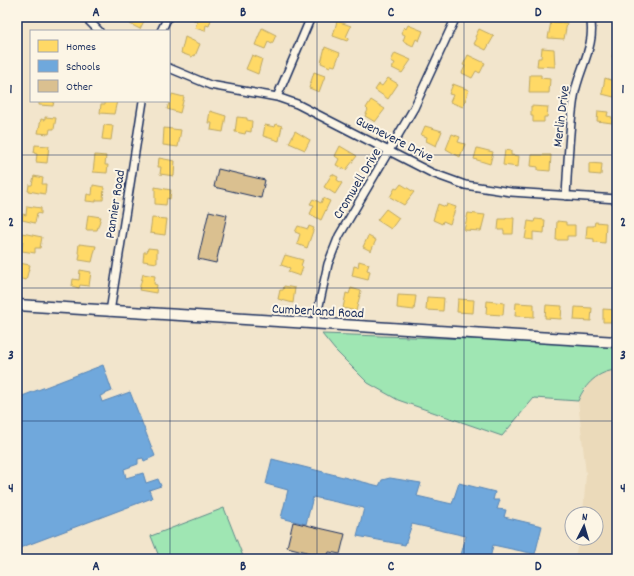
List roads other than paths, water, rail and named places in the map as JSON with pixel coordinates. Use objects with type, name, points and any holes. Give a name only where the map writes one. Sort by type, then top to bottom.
[{"type":"main road","name":"Cumberland Road","points":[[17,305],[110,312],[617,342]]},
{"type":"street","points":[[85,17],[98,30]]},
{"type":"street","points":[[162,30],[168,17]]},
{"type":"street","points":[[277,97],[311,17]]},
{"type":"street","name":"Cromwell Drive","points":[[315,324],[333,249],[423,90],[456,17]]},
{"type":"street","name":"Merlin Drive","points":[[566,196],[570,130],[574,97],[591,42],[592,31],[590,17]]},
{"type":"street","name":"Guenevere Drive","points":[[170,68],[210,85],[277,97],[315,112],[432,172],[465,185],[511,192],[617,199]]},
{"type":"street","name":"Pannier Road","points":[[110,312],[143,102]]}]
